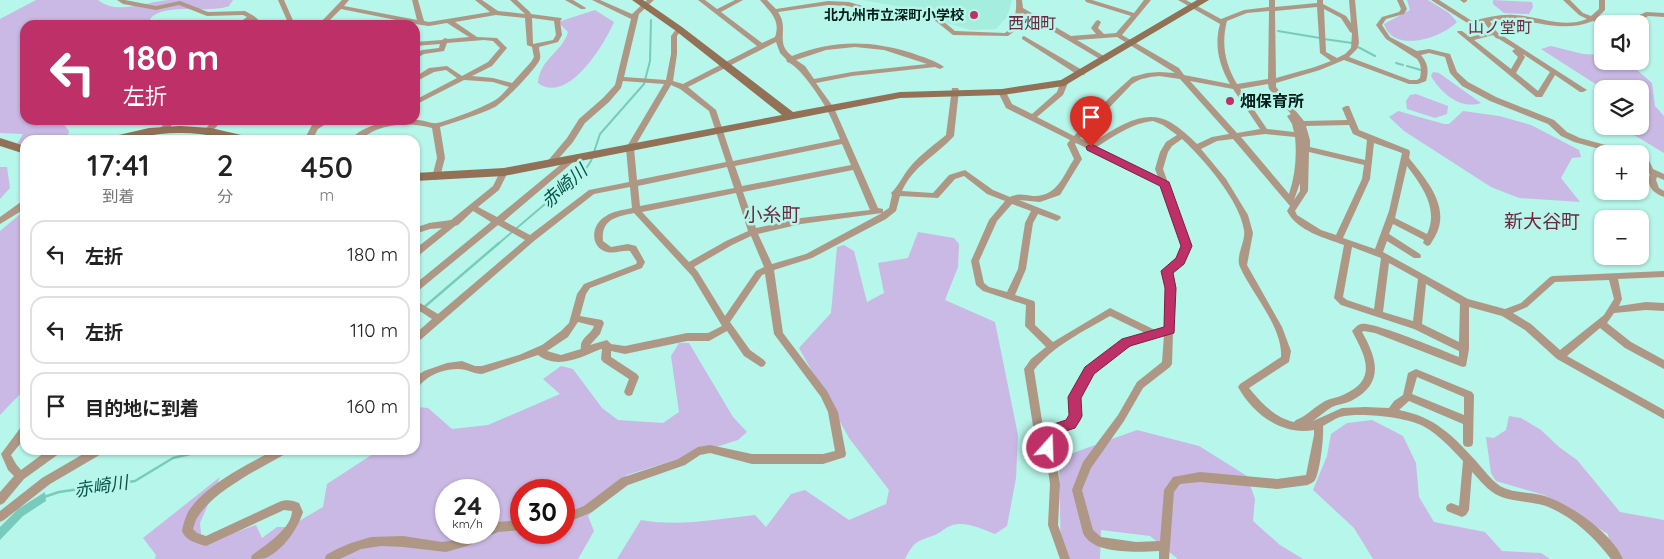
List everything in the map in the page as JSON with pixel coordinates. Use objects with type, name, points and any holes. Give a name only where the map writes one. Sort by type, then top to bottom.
[{"type":"street","points":[[120,0],[161,8],[180,3],[200,13],[244,13],[255,20]]},
{"type":"street","points":[[135,4],[143,0]]},
{"type":"street","points":[[280,0],[290,20]]},
{"type":"street","points":[[327,20],[346,0]]},
{"type":"street","points":[[415,0],[415,20]]},
{"type":"street","points":[[478,0],[496,13]]},
{"type":"street","points":[[513,0],[530,15]]},
{"type":"street","points":[[568,0],[583,8]]},
{"type":"street","points":[[595,0],[635,18]]},
{"type":"street","points":[[701,0],[760,46]]},
{"type":"street","points":[[716,12],[740,0]]},
{"type":"street","points":[[683,87],[778,38],[782,30],[781,21],[763,0]]},
{"type":"street","points":[[774,11],[828,3],[849,4],[882,14],[935,17],[953,34],[1006,35],[1014,30],[1020,9],[1020,0]]},
{"type":"street","points":[[1118,35],[1148,0]]},
{"type":"street","points":[[1181,0],[1223,23]]},
{"type":"street","points":[[420,177],[504,172],[900,94],[955,91],[1002,92],[1064,83],[1204,0]]},
{"type":"street","points":[[1267,0],[1269,9],[1268,89],[1295,120],[1298,135],[1298,176],[1291,211],[1294,217],[1318,232],[1339,238],[1381,255],[1465,302],[1505,313],[1528,327],[1560,356],[1664,415]]},
{"type":"street","points":[[1269,9],[1272,0]]},
{"type":"street","points":[[1053,347],[1030,326],[1031,303],[986,289],[980,285],[975,261],[993,220],[1010,200],[1016,197],[1040,199],[1057,194],[1078,159],[1071,144],[1133,80],[1159,73],[1233,87],[1269,82],[1344,58],[1354,48],[1356,34],[1352,0]]},
{"type":"street","points":[[1344,58],[1397,79],[1418,82],[1423,79],[1425,65],[1418,53],[1390,39],[1379,25],[1384,18],[1402,13],[1404,9],[1400,0]]},
{"type":"street","points":[[1434,0],[1471,23],[1502,16],[1531,18],[1574,26],[1586,24],[1602,10],[1602,0]]},
{"type":"street","points":[[1566,0],[1594,20]]},
{"type":"street","points":[[550,163],[589,113],[613,93],[621,79],[636,13],[644,2],[789,115]]},
{"type":"street","points":[[1088,2],[1134,15]]},
{"type":"street","points":[[1320,2],[1323,53],[1336,61]]},
{"type":"street","points":[[1266,131],[1233,87],[1218,37],[1223,23],[1232,16],[1246,11],[1320,2],[1344,17],[1356,34]]},
{"type":"street","points":[[340,7],[397,20]]},
{"type":"street","points":[[1020,9],[1106,59]]},
{"type":"street","points":[[420,24],[496,13],[530,15],[558,20],[560,35],[556,41],[535,46],[530,45],[528,27],[530,15]]},
{"type":"street","points":[[1642,15],[1647,13],[1664,15]]},
{"type":"street","points":[[247,20],[252,17]]},
{"type":"street","points":[[1486,20],[1499,40],[1522,57],[1512,73]]},
{"type":"street","points":[[449,21],[475,38]]},
{"type":"street","points":[[1098,22],[1094,28],[1102,36]]},
{"type":"street","points":[[679,29],[674,36],[674,54],[669,82],[630,148],[636,210],[688,266],[726,325],[747,353],[760,363]]},
{"type":"street","points":[[1460,32],[1539,95],[1554,72]]},
{"type":"street","points":[[1468,39],[1495,33],[1582,90]]},
{"type":"street","points":[[1071,38],[1118,35],[1176,70],[1179,76],[1236,136],[1292,203]]},
{"type":"street","points":[[420,43],[475,38],[495,39],[504,48],[490,64],[420,100]]},
{"type":"street","points":[[778,38],[783,53],[789,60],[802,68],[830,108],[876,212]]},
{"type":"street","points":[[1024,38],[1081,73]]},
{"type":"street","points":[[420,53],[442,50],[445,40]]},
{"type":"street","points":[[420,122],[436,126],[493,105],[514,86],[534,63],[537,57],[535,46]]},
{"type":"street","points":[[789,60],[841,46],[898,50],[937,66],[852,74],[812,82]]},
{"type":"street","points":[[1418,53],[1429,51],[1448,56],[1454,73],[1466,84],[1510,108],[1551,122],[1571,138],[1596,145]]},
{"type":"street","points":[[420,77],[432,70],[447,68],[461,78],[493,80],[514,86]]},
{"type":"street","points":[[575,514],[588,509],[625,481],[681,462],[704,450],[715,450],[752,459],[823,459],[841,454],[833,412],[824,394],[779,334],[769,268],[753,232],[712,110],[683,87],[669,82],[621,79]]},
{"type":"street","points":[[1269,82],[1303,124],[1306,149],[1304,191],[1292,203]]},
{"type":"street","points":[[1033,117],[1060,93],[1064,83]]},
{"type":"street","points":[[538,350],[546,356],[561,359],[577,355],[593,346],[607,344],[625,350],[687,337],[709,337],[726,325],[759,273],[769,268],[809,256],[883,217],[893,209],[895,193],[902,179],[950,136],[955,91]]},
{"type":"street","points":[[1002,92],[1009,106],[1165,184]]},
{"type":"street","points":[[1346,108],[1356,132],[1406,152],[1390,219],[1384,235],[1378,312]]},
{"type":"street","points":[[1091,147],[1127,127],[1148,119],[1159,120],[1182,135],[1196,148],[1223,180],[1240,207],[1247,226],[1249,238],[1243,265],[1283,334],[1288,353],[1286,360],[1243,387],[1263,413],[1294,427],[1302,428],[1318,424],[1334,415],[1346,412],[1391,414],[1412,418],[1438,430],[1494,488],[1504,495],[1549,503],[1581,521],[1606,543],[1618,559]]},
{"type":"street","points":[[1303,124],[1352,122]]},
{"type":"street","points":[[163,128],[167,125]]},
{"type":"street","points":[[208,130],[214,125]]},
{"type":"street","points":[[311,135],[315,127],[319,125]]},
{"type":"street","points":[[365,135],[386,125]]},
{"type":"street","points":[[436,126],[441,158],[436,176]]},
{"type":"street","points":[[134,135],[163,128],[208,130],[226,135]]},
{"type":"street","points":[[1196,148],[1215,139],[1266,131],[1298,135]]},
{"type":"street","points":[[1164,546],[1136,547],[1098,542],[1088,533],[1077,490],[1087,465],[1121,418],[1140,385],[1167,364],[1170,330],[1170,288],[1167,271],[1180,261],[1187,246],[1159,168],[1169,144],[1182,135]]},
{"type":"street","points":[[1339,238],[1366,178],[1371,139]]},
{"type":"street","points":[[420,335],[531,239],[592,192],[844,141]]},
{"type":"street","points":[[0,142],[20,148]]},
{"type":"street","points":[[1306,149],[1368,163]]},
{"type":"street","points":[[1390,219],[1428,241],[1436,224],[1436,213],[1427,190],[1404,157]]},
{"type":"street","points":[[420,285],[574,158]]},
{"type":"street","points":[[420,377],[433,370],[459,364],[470,370],[480,371],[538,350],[563,335],[574,318],[582,290],[587,286],[640,266],[641,262],[636,249],[630,246],[614,251],[602,246],[597,236],[598,229],[606,218],[636,210],[855,167]]},
{"type":"street","points":[[1649,167],[1654,173],[1664,177]]},
{"type":"street","points":[[420,250],[474,208],[496,188],[504,172]]},
{"type":"street","points":[[895,193],[935,196],[952,177],[965,173],[990,192],[1057,218]]},
{"type":"street","points":[[1654,173],[1652,180],[1656,190],[1664,194]]},
{"type":"street","points":[[0,221],[20,208]]},
{"type":"street","points":[[474,208],[531,239]]},
{"type":"street","points":[[688,266],[753,232],[834,216],[853,216],[893,209]]},
{"type":"street","points":[[1010,296],[1022,269],[1030,223],[1036,210]]},
{"type":"street","points":[[420,229],[429,226],[455,223]]},
{"type":"street","points":[[1384,235],[1417,256]]},
{"type":"street","points":[[1349,242],[1338,298],[1344,303],[1378,312],[1416,326],[1464,349]]},
{"type":"street","points":[[1505,313],[1524,305],[1553,279],[1664,274]]},
{"type":"street","points":[[1560,356],[1600,324],[1612,310],[1618,300],[1613,276]]},
{"type":"street","points":[[1416,326],[1422,279]]},
{"type":"street","points":[[1294,427],[1310,420],[1328,404],[1348,398],[1362,389],[1372,370],[1373,364],[1357,330],[1363,327],[1376,329],[1456,362],[1463,363],[1465,302]]},
{"type":"street","points":[[420,306],[438,319]]},
{"type":"street","points":[[1612,310],[1646,306],[1664,308]]},
{"type":"street","points":[[1153,333],[1110,312],[1053,347],[1029,369],[1039,432],[1047,432],[1070,424],[1076,416],[1074,397],[1090,370],[1126,343],[1153,333],[1170,330]]},
{"type":"street","points":[[574,318],[599,323],[597,331],[585,344],[586,350]]},
{"type":"street","points":[[1600,324],[1628,345],[1664,365]]},
{"type":"street","points":[[607,344],[606,359],[634,376],[629,392]]},
{"type":"street","points":[[1391,414],[1397,404],[1407,396],[1411,376],[1416,373],[1469,395],[1468,443]]},
{"type":"street","points":[[1407,396],[1468,421]]},
{"type":"street","points":[[1164,559],[1169,490],[1177,480],[1200,478],[1277,484],[1308,480],[1311,477],[1319,434],[1318,424]]},
{"type":"street","points":[[1047,432],[1055,484],[1054,525],[1065,559]]},
{"type":"street","points":[[20,436],[6,454],[12,467],[20,476]]},
{"type":"street","points":[[0,500],[20,476],[49,455]]},
{"type":"street","points":[[71,466],[81,455]]},
{"type":"street","points":[[0,517],[28,494],[90,455]]},
{"type":"street","points":[[256,559],[284,536],[296,520],[298,512],[295,506],[283,505],[206,540],[194,537],[187,531],[192,514],[202,503],[240,476],[275,455]]},
{"type":"street","points":[[1451,508],[1462,512],[1464,510],[1468,461]]},
{"type":"street","points":[[330,559],[347,548],[376,540],[444,547],[458,544]]},
{"type":"shaded area","points":[[36,0],[98,0],[106,5],[124,7],[170,0],[233,0],[229,6],[220,8],[165,11],[157,14],[150,20],[20,20],[20,125],[64,125],[69,131],[68,135],[0,133],[0,19]]},
{"type":"shaded area","name":"北九州市立深町小学校","points":[[862,0],[1012,0],[1007,17],[996,29],[971,30],[947,23],[937,13]]},
{"type":"shaded area","points":[[1407,0],[1428,0],[1449,13],[1457,22],[1450,28],[1430,38],[1407,41],[1397,39],[1389,33],[1384,24],[1410,10]]},
{"type":"shaded area","points":[[1493,0],[1532,2],[1533,7],[1529,14],[1504,13],[1493,4]]},
{"type":"shaded area","points":[[595,10],[614,22],[602,44],[584,69],[573,79],[561,86],[549,88],[538,83],[543,67],[561,45],[568,32],[558,22]]},
{"type":"shaded area","points":[[1551,46],[1583,54],[1594,55],[1594,70],[1637,70],[1649,80],[1594,80],[1594,83],[1541,49]]},
{"type":"shaded area","points":[[1433,72],[1439,73],[1481,103],[1466,104],[1452,98],[1435,82],[1431,76]]},
{"type":"shaded area","points":[[1649,80],[1652,83],[1655,106],[1664,116],[1664,153],[1634,135],[1649,135]]},
{"type":"shaded area","points":[[1416,94],[1448,106],[1447,114],[1435,118],[1407,109],[1406,101],[1410,95]]},
{"type":"shaded area","points":[[1398,111],[1444,124],[1449,124],[1463,111],[1499,116],[1531,125],[1579,150],[1581,157],[1572,158],[1561,178],[1580,202],[1519,198],[1491,187],[1404,131],[1389,117]]},
{"type":"shaded area","points":[[0,167],[7,167],[10,188],[0,199]]},
{"type":"shaded area","points":[[20,214],[20,394],[0,415],[0,231]]},
{"type":"shaded area","points":[[918,232],[954,238],[959,244],[958,267],[945,300],[995,322],[1018,435],[1016,478],[1007,526],[995,534],[967,525],[955,524],[915,544],[905,559],[617,559],[641,520],[683,523],[755,515],[766,527],[791,494],[805,490],[849,520],[886,504],[889,490],[849,438],[799,348],[831,313],[837,247],[844,245],[854,251],[867,302],[884,293],[878,263],[908,258]]},
{"type":"shaded area","points":[[679,343],[689,343],[733,417],[747,432],[738,440],[627,475],[588,516],[594,531],[578,559],[155,559],[156,555],[143,538],[220,477],[200,523],[202,544],[256,525],[262,538],[277,527],[289,527],[323,507],[327,484],[371,455],[420,455],[420,407],[428,408],[452,429],[488,425],[560,394],[543,379],[561,366],[573,369],[602,408],[618,420],[663,423],[679,412],[671,356]]},
{"type":"shaded area","points":[[1509,416],[1521,418],[1541,430],[1559,447],[1577,460],[1620,512],[1664,520],[1664,559],[1612,559],[1608,534],[1544,495],[1496,481],[1491,473],[1486,437],[1494,438],[1506,430]]},
{"type":"shaded area","points":[[1372,420],[1403,436],[1416,463],[1419,497],[1434,522],[1485,532],[1502,551],[1541,553],[1550,559],[1373,559],[1354,528],[1313,490],[1327,456],[1331,434],[1347,423]]},
{"type":"shaded area","points":[[1137,430],[1199,446],[1247,476],[1255,499],[1253,521],[1280,545],[1303,559],[1178,559],[1150,536],[1101,530],[1100,559],[1061,559],[1059,458]]},
{"type":"shaded area","points":[[45,492],[46,501],[23,516],[0,540],[0,527],[18,509]]},
{"type":"waterway","name":"赤崎川","points":[[498,244],[585,170],[591,161],[600,134],[644,84],[650,61],[651,20]]},
{"type":"waterway","points":[[1278,31],[1320,38]]},
{"type":"waterway","points":[[1324,39],[1352,43]]},
{"type":"waterway","points":[[1358,47],[1375,56]]},
{"type":"waterway","points":[[1396,63],[1403,65]]},
{"type":"waterway","points":[[1407,66],[1421,70]]},
{"type":"waterway","name":"赤崎川","points":[[420,311],[499,243]]},
{"type":"waterway","name":"赤崎川","points":[[44,497],[59,492],[135,481],[173,458],[186,455]]},
{"type":"place","name":"北九州市立深町小学校","points":[[974,15]]},
{"type":"place","name":"畑保育所","points":[[1230,101]]},
{"type":"district","name":"西畑町","points":[[1032,23]]},
{"type":"district","name":"山ノ堂町","points":[[1500,27]]},
{"type":"district","name":"小糸町","points":[[772,214]]},
{"type":"district","name":"新大谷町","points":[[1542,221]]},
{"type":"route","points":[[1048,448],[1047,432],[1070,424],[1076,416],[1074,397],[1090,370],[1126,343],[1153,333],[1170,330],[1170,288],[1167,271],[1180,261],[1187,246],[1165,184],[1091,147]]}]
